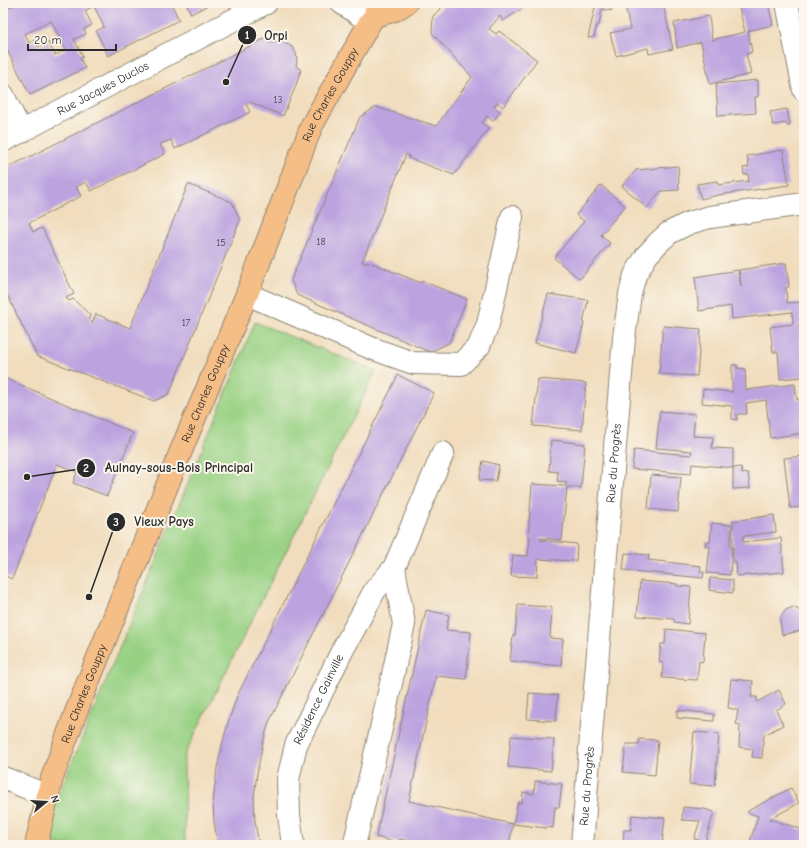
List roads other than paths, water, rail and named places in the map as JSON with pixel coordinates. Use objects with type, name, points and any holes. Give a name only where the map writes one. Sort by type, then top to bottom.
[{"type":"main road","points":[[374,14],[395,10],[406,3]]},
{"type":"main road","name":"Rue Charles Gouppy","points":[[36,845],[50,787],[76,712],[185,441],[247,294],[312,125],[374,14]]},
{"type":"street","name":"Rue Jacques Duclos","points":[[12,136],[266,3]]},
{"type":"street","points":[[342,3],[374,14]]},
{"type":"street","points":[[787,3],[804,90]]},
{"type":"street","points":[[3,94],[12,136]]},
{"type":"street","name":"Rue du Progrès","points":[[582,845],[624,338],[630,294],[635,275],[647,255],[659,242],[669,233],[689,223],[710,217],[804,204]]},
{"type":"street","points":[[247,294],[371,348],[413,363],[461,364],[479,346],[488,324],[512,217]]},
{"type":"street","name":"Résidence Gainville","points":[[293,845],[289,815],[288,779],[296,745],[342,651],[375,590],[394,568],[443,453]]},
{"type":"street","points":[[355,845],[363,805],[382,729],[404,624],[394,568]]},
{"type":"street","points":[[3,778],[50,787]]},
{"type":"place","name":"Orpi","points":[[226,82]]},
{"type":"place","name":"Aulnay-sous-Bois Principal","points":[[27,477]]},
{"type":"place","name":"Vieux Pays","points":[[89,597]]}]
